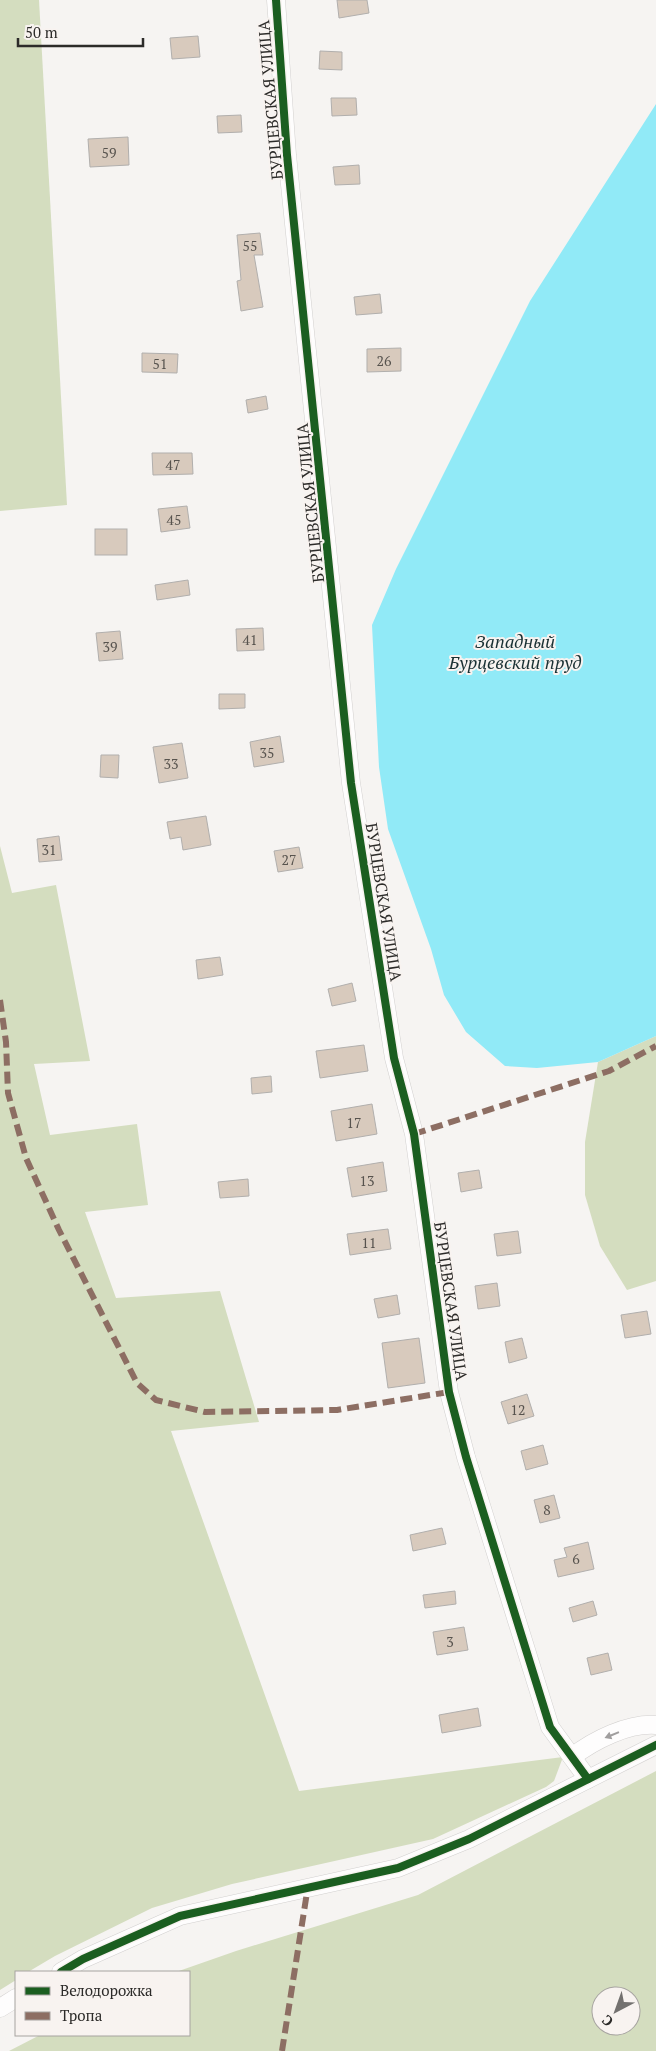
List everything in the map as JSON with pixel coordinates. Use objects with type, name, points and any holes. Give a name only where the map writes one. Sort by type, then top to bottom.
[{"type":"street","name":"БУРЦЕВСКАЯ УЛИЦА","points":[[276,0],[287,155],[351,783],[394,1058],[414,1134],[449,1392],[466,1457],[550,1728],[588,1779]]},
{"type":"street","points":[[572,1757],[589,1744],[620,1732],[645,1724],[656,1725]]},
{"type":"street","points":[[63,1971],[180,1916],[398,1868],[469,1839],[656,1745]]},
{"type":"street","points":[[0,2008],[15,1999]]},
{"type":"green space","points":[[0,0],[39,0],[67,505],[0,511]]},
{"type":"green space","points":[[0,846],[12,893],[56,885],[90,1061],[34,1064],[50,1135],[137,1124],[148,1205],[85,1212],[116,1298],[220,1291],[259,1422],[171,1431],[299,1791],[563,1757],[554,1781],[546,1787],[433,1839],[232,1884],[152,1908],[55,1956],[30,1971],[15,1971],[15,1981],[0,1990]]},
{"type":"green space","points":[[656,1036],[656,1281],[627,1290],[600,1246],[585,1195],[585,1142],[598,1062]]},
{"type":"green space","points":[[656,1771],[656,2051],[9,2051],[38,2036],[190,2036],[190,1971],[179,1971],[236,1951],[418,1895]]},
{"type":"water","name":"Западный Бурцевский пруд","points":[[656,104],[656,1036],[598,1062],[537,1068],[505,1066],[466,1032],[444,995],[431,949],[388,829],[379,767],[372,625],[396,569],[530,301]]},
{"type":"building","points":[[337,0],[367,0],[369,13],[339,18]]},
{"type":"building","points":[[198,36],[200,57],[172,59],[170,38]]},
{"type":"building","points":[[320,51],[342,52],[342,70],[319,69]]},
{"type":"building","points":[[331,98],[356,98],[357,115],[332,116]]},
{"type":"building","points":[[241,115],[242,132],[218,133],[217,116]]},
{"type":"building","points":[[128,137],[129,165],[90,167],[88,139]]},
{"type":"building","points":[[359,165],[360,184],[335,185],[333,167]]},
{"type":"building","points":[[260,233],[263,255],[254,255],[263,307],[241,311],[237,281],[241,280],[237,235]]},
{"type":"building","points":[[380,294],[382,313],[356,315],[354,297]]},
{"type":"building","points":[[401,348],[401,371],[367,372],[367,349]]},
{"type":"building","points":[[142,353],[178,354],[177,373],[142,372]]},
{"type":"building","points":[[266,396],[268,409],[248,413],[246,400]]},
{"type":"building","points":[[152,453],[192,453],[193,474],[153,475]]},
{"type":"building","points":[[187,506],[190,528],[161,532],[158,509]]},
{"type":"building","points":[[95,529],[127,529],[127,555],[95,555]]},
{"type":"building","points":[[188,580],[190,595],[157,600],[155,585]]},
{"type":"building","points":[[263,628],[264,650],[237,651],[236,629]]},
{"type":"building","points":[[120,631],[123,659],[99,661],[96,633]]},
{"type":"building","points":[[219,694],[245,694],[245,708],[219,709]]},
{"type":"building","points":[[280,736],[284,762],[254,767],[250,742]]},
{"type":"building","points":[[182,743],[188,778],[159,783],[153,747]]},
{"type":"building","points":[[101,755],[119,755],[118,778],[100,777]]},
{"type":"building","points":[[206,816],[211,845],[183,850],[181,837],[170,839],[167,822]]},
{"type":"building","points":[[59,836],[62,860],[39,862],[37,839]]},
{"type":"building","points":[[299,847],[303,868],[278,872],[274,851]]},
{"type":"building","points":[[220,957],[223,975],[198,979],[196,960]]},
{"type":"building","points":[[352,983],[356,1001],[332,1006],[328,989]]},
{"type":"building","points":[[364,1045],[368,1071],[320,1078],[316,1051]]},
{"type":"building","points":[[271,1076],[272,1092],[252,1094],[251,1078]]},
{"type":"building","points":[[372,1104],[377,1134],[336,1141],[331,1111]]},
{"type":"building","points":[[383,1162],[387,1191],[352,1197],[347,1168]]},
{"type":"building","points":[[479,1170],[482,1188],[461,1192],[458,1173]]},
{"type":"building","points":[[248,1179],[249,1196],[220,1198],[218,1182]]},
{"type":"building","points":[[388,1229],[391,1249],[350,1255],[347,1234]]},
{"type":"building","points":[[518,1231],[521,1253],[497,1256],[494,1234]]},
{"type":"building","points":[[497,1283],[500,1306],[478,1309],[475,1286]]},
{"type":"building","points":[[397,1295],[400,1314],[378,1318],[374,1299]]},
{"type":"building","points":[[647,1311],[651,1334],[625,1338],[621,1315]]},
{"type":"building","points":[[419,1338],[425,1383],[388,1388],[382,1343]]},
{"type":"building","points":[[522,1338],[527,1358],[509,1363],[505,1342]]},
{"type":"building","points":[[527,1394],[534,1416],[508,1424],[501,1402]]},
{"type":"building","points":[[543,1445],[548,1464],[526,1470],[521,1451]]},
{"type":"building","points":[[554,1495],[560,1518],[540,1523],[534,1500]]},
{"type":"building","points":[[442,1528],[446,1544],[413,1551],[410,1535]]},
{"type":"building","points":[[588,1542],[594,1569],[558,1577],[554,1560],[567,1557],[564,1548]]},
{"type":"building","points":[[455,1591],[456,1604],[425,1608],[423,1595]]},
{"type":"building","points":[[593,1601],[597,1615],[573,1622],[569,1608]]},
{"type":"building","points":[[464,1627],[468,1650],[437,1655],[433,1632]]},
{"type":"building","points":[[608,1653],[612,1670],[591,1675],[587,1658]]},
{"type":"building","points":[[478,1708],[481,1726],[442,1733],[439,1715]]},
{"type":"marked path","points":[[0,1000],[6,1042],[8,1093],[26,1158],[59,1230],[137,1383],[156,1400],[205,1412],[337,1410],[449,1392]]},
{"type":"marked path","points":[[414,1134],[609,1071],[656,1046]]},
{"type":"marked path","points":[[282,2051],[308,1886]]},
{"type":"cycle path","points":[[276,0],[287,155],[351,783],[394,1058],[414,1134],[449,1392],[466,1457],[550,1727],[588,1779]]},
{"type":"cycle path","points":[[63,1971],[83,1959],[180,1916],[398,1868],[469,1839],[656,1745]]}]
